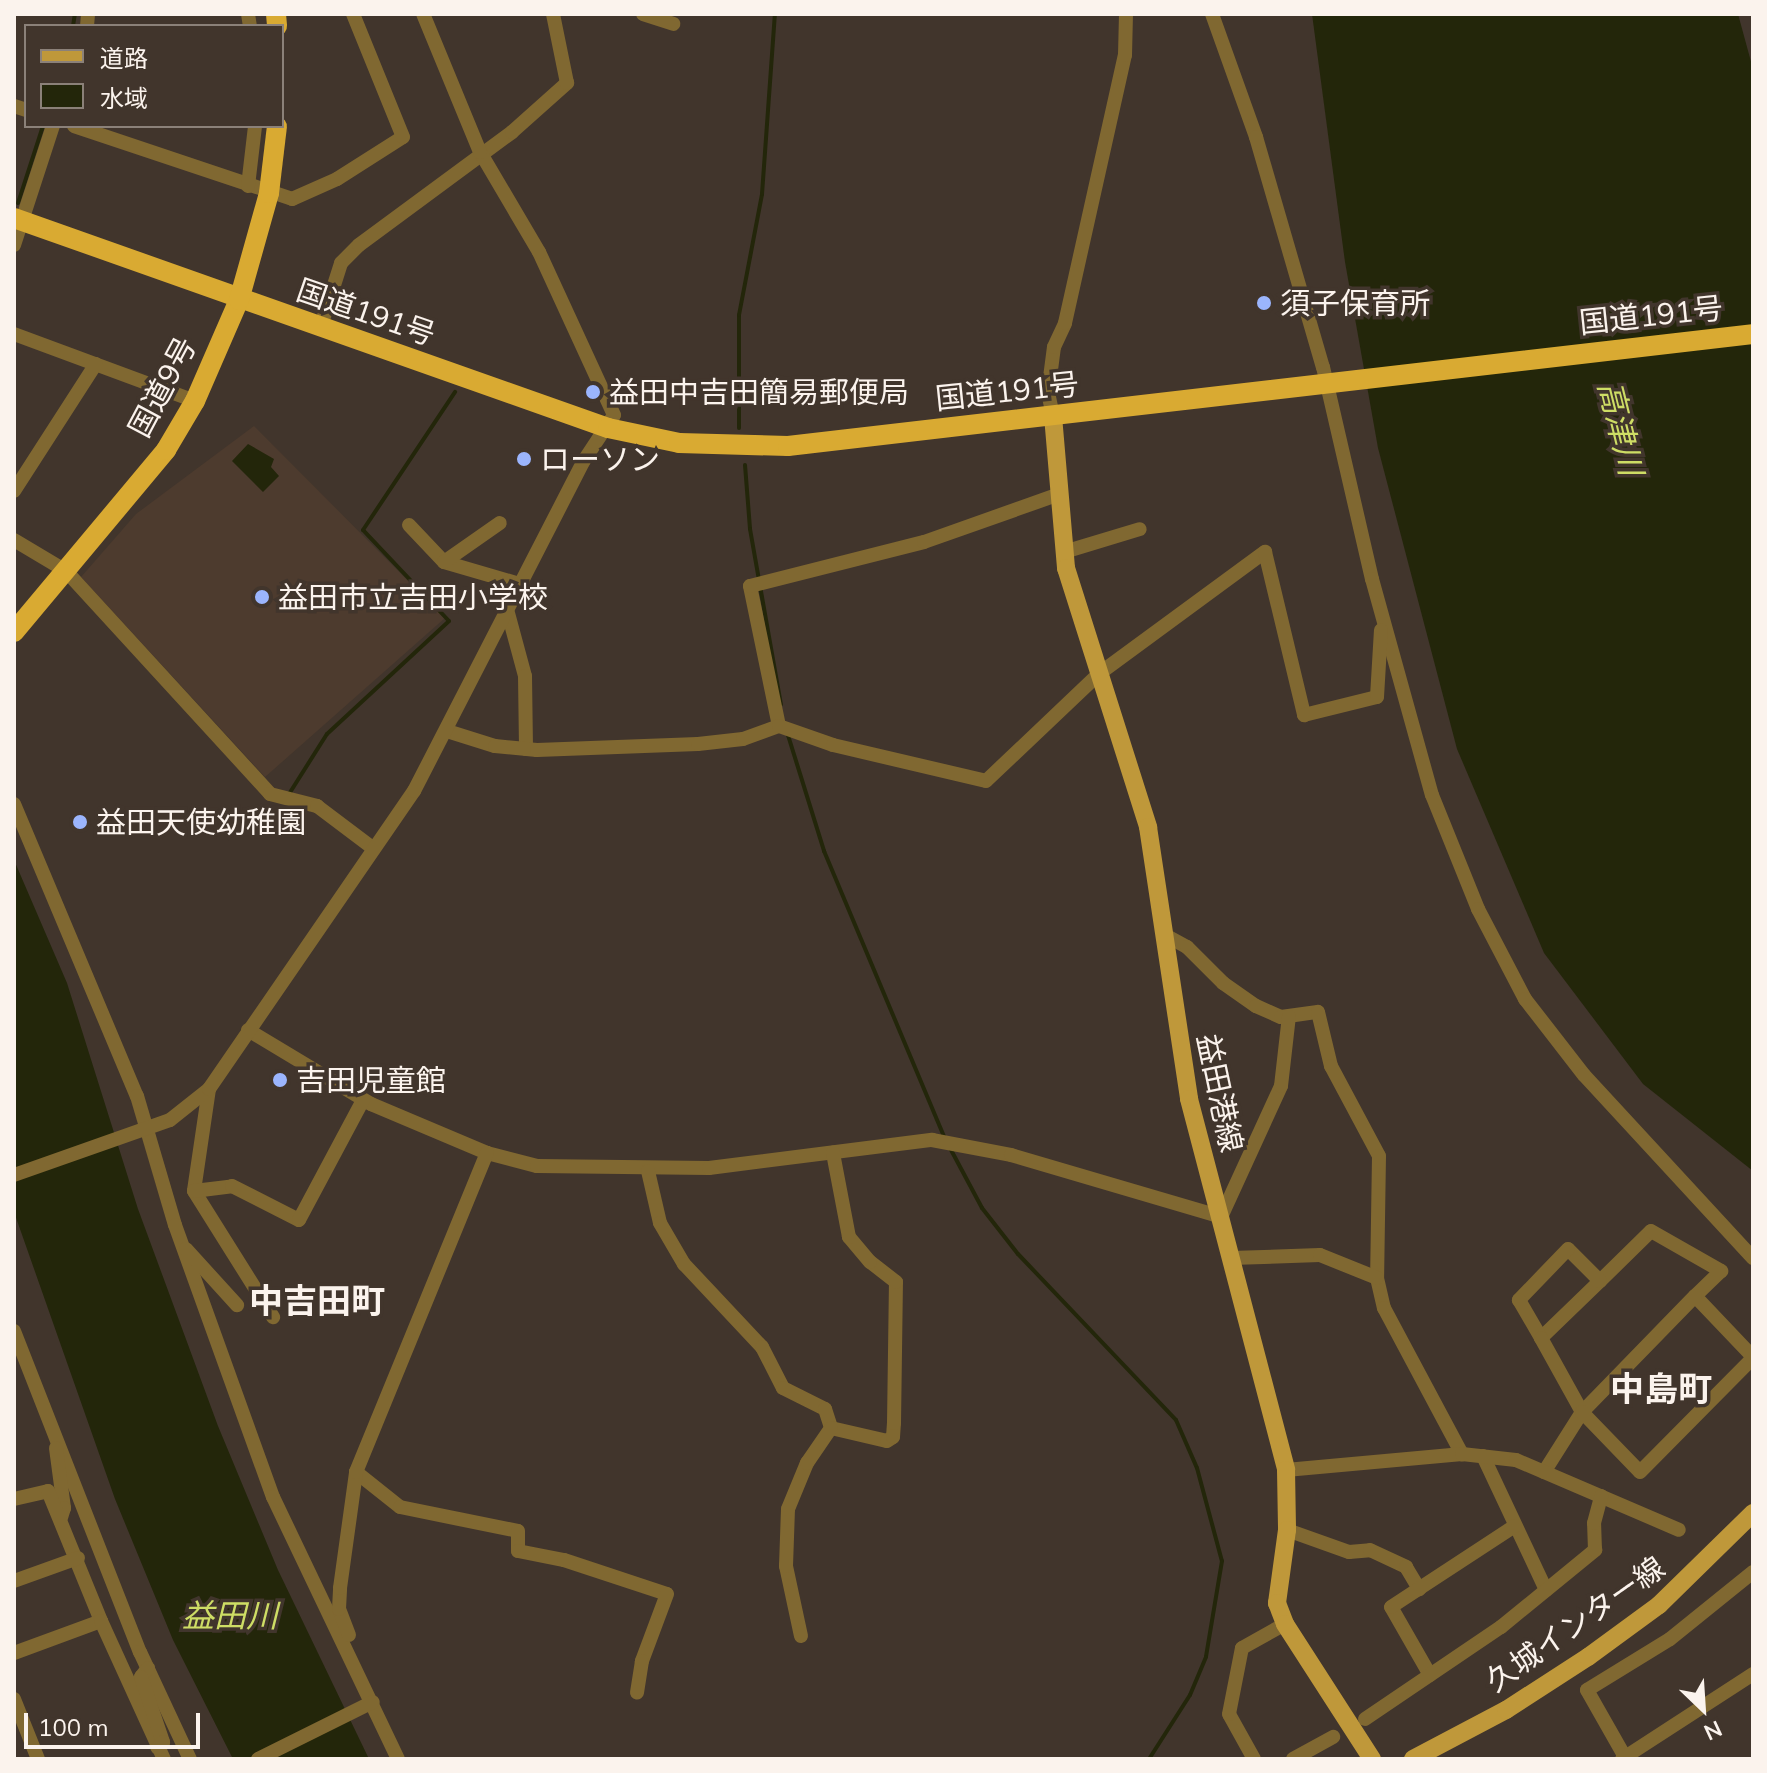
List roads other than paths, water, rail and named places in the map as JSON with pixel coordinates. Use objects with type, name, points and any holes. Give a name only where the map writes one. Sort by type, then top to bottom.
[{"type":"highway","name":"国道9号","points":[[14,632],[166,450],[195,401],[239,300],[269,193],[277,128]]},
{"type":"highway","name":"国道191号","points":[[19,220],[320,329],[608,428],[679,443],[788,446],[1753,334]]},
{"type":"main road","name":"益田港線","points":[[1053,416],[1064,552],[1148,827],[1167,936],[1189,1099],[1286,1470],[1287,1530],[1277,1603],[1285,1624],[1372,1759]]},
{"type":"main road","name":"久城インター線","points":[[1413,1759],[1506,1710],[1588,1657],[1659,1605],[1753,1513]]},
{"type":"street","points":[[80,128],[292,199],[337,179],[403,137],[353,14]]},
{"type":"street","points":[[14,1175],[170,1120],[209,1089],[374,849],[447,731],[583,462],[608,428],[611,404],[539,252],[480,152],[423,14]]},
{"type":"street","points":[[320,329],[341,263],[480,152],[512,132],[567,83],[553,14]]},
{"type":"street","points":[[643,14],[673,24]]},
{"type":"street","points":[[1053,416],[1048,393],[1054,347],[1065,323],[1125,55],[1126,14]]},
{"type":"street","points":[[1212,14],[1256,137],[1329,385],[1382,615],[1432,795],[1478,909],[1525,999],[1637,1138],[1701,1197],[1753,1258]]},
{"type":"street","points":[[14,245],[19,220],[52,128]]},
{"type":"street","points":[[248,186],[255,128]]},
{"type":"street","points":[[14,334],[195,401]]},
{"type":"street","points":[[14,491],[96,364]]},
{"type":"street","points":[[779,726],[750,586],[924,542],[1057,495]]},
{"type":"street","points":[[444,562],[500,523]]},
{"type":"street","points":[[409,525],[444,562],[523,585]]},
{"type":"street","points":[[1064,552],[1140,529]]},
{"type":"street","points":[[14,540],[66,571],[270,794],[317,806],[374,849]]},
{"type":"street","points":[[447,731],[526,749],[698,744],[743,739],[779,726],[847,748],[986,781],[1100,673],[1265,552],[1304,715],[1377,697],[1382,615]]},
{"type":"street","points":[[508,613],[525,676],[526,749]]},
{"type":"street","points":[[14,804],[137,1096],[141,1132],[273,1497],[359,1674]]},
{"type":"street","points":[[1167,936],[1187,947],[1223,983],[1256,1006],[1289,1016],[1318,1012],[1331,1066],[1379,1156],[1377,1278],[1384,1308],[1462,1454]]},
{"type":"street","points":[[248,1030],[363,1100],[487,1153],[537,1166],[648,1171],[932,1140],[1011,1155],[1221,1217],[1281,1086],[1289,1016]]},
{"type":"street","points":[[209,1089],[194,1191],[273,1317]]},
{"type":"street","points":[[194,1191],[232,1186],[299,1220],[363,1100]]},
{"type":"street","points":[[398,1759],[369,1704],[339,1609],[356,1472],[487,1153]]},
{"type":"street","points":[[831,1428],[887,1441],[893,1437],[896,1282],[870,1262],[849,1237],[833,1153]]},
{"type":"street","points":[[648,1171],[660,1223],[684,1264],[762,1347],[783,1388],[825,1409],[831,1428]]},
{"type":"street","points":[[1541,1338],[1651,1231],[1721,1271],[1582,1412],[1544,1472]]},
{"type":"street","points":[[181,1244],[237,1305]]},
{"type":"street","points":[[1600,1281],[1568,1249],[1519,1300],[1582,1412],[1640,1472],[1753,1358],[1695,1296]]},
{"type":"street","points":[[1231,1258],[1320,1255],[1377,1278]]},
{"type":"street","points":[[14,1331],[148,1668],[190,1759]]},
{"type":"street","points":[[801,1636],[786,1566],[788,1509],[807,1463],[831,1428]]},
{"type":"street","points":[[58,1440],[61,1518]]},
{"type":"street","points":[[1286,1470],[1462,1454],[1516,1460],[1679,1530]]},
{"type":"street","points":[[1483,1456],[1546,1590]]},
{"type":"street","points":[[356,1472],[400,1507],[518,1531],[518,1551],[564,1560],[667,1594],[642,1661],[637,1693]]},
{"type":"street","points":[[14,1499],[48,1491],[160,1753]]},
{"type":"street","points":[[1365,1719],[1546,1590],[1595,1550],[1594,1523],[1601,1496]]},
{"type":"street","points":[[1430,1675],[1391,1607],[1515,1526]]},
{"type":"street","points":[[1287,1530],[1349,1552],[1370,1550],[1406,1567],[1419,1589]]},
{"type":"street","points":[[14,1581],[78,1558]]},
{"type":"street","points":[[1753,1572],[1670,1639],[1587,1690],[1624,1758],[1753,1674]]},
{"type":"street","points":[[14,1653],[101,1621]]},
{"type":"street","points":[[1254,1759],[1229,1714],[1242,1648],[1285,1624]]},
{"type":"street","points":[[148,1668],[141,1677],[163,1742],[160,1753]]},
{"type":"street","points":[[14,1699],[38,1759]]},
{"type":"street","points":[[258,1759],[369,1704]]},
{"type":"street","points":[[1293,1759],[1333,1737]]},
{"type":"water","name":"高津川","points":[[1312,14],[1738,14],[1753,69],[1753,1171],[1643,1084],[1544,953],[1457,749],[1378,448],[1345,262]]},
{"type":"water","points":[[248,444],[274,459],[271,467],[279,476],[263,492],[232,461]]},
{"type":"water","name":"益田川","points":[[14,860],[67,983],[138,1209],[218,1426],[278,1570],[369,1759],[233,1759],[173,1640],[115,1499],[14,1212]]},
{"type":"waterway","points":[[73,24],[75,14]]},
{"type":"waterway","points":[[739,428],[739,315],[762,194],[775,14]]},
{"type":"waterway","points":[[18,203],[42,128]]},
{"type":"waterway","points":[[289,794],[327,734],[449,621],[363,530],[455,392]]},
{"type":"waterway","points":[[745,465],[750,529],[781,704]]},
{"type":"waterway","points":[[787,732],[824,851],[944,1137]]},
{"type":"waterway","points":[[950,1148],[982,1208],[1018,1254],[1176,1420],[1197,1468],[1222,1561],[1206,1657],[1190,1695],[1149,1759]]},
{"type":"place","name":"須子保育所","points":[[1264,303]]},
{"type":"place","name":"益田中吉田簡易郵便局","points":[[593,392]]},
{"type":"place","name":"ローソン","points":[[524,459]]},
{"type":"place","name":"益田市立吉田小学校","points":[[262,597]]},
{"type":"place","name":"益田天使幼稚園","points":[[80,822]]},
{"type":"place","name":"吉田児童館","points":[[280,1080]]},
{"type":"district","name":"中吉田町","points":[[317,1301]]},
{"type":"district","name":"中島町","points":[[1661,1389]]}]
